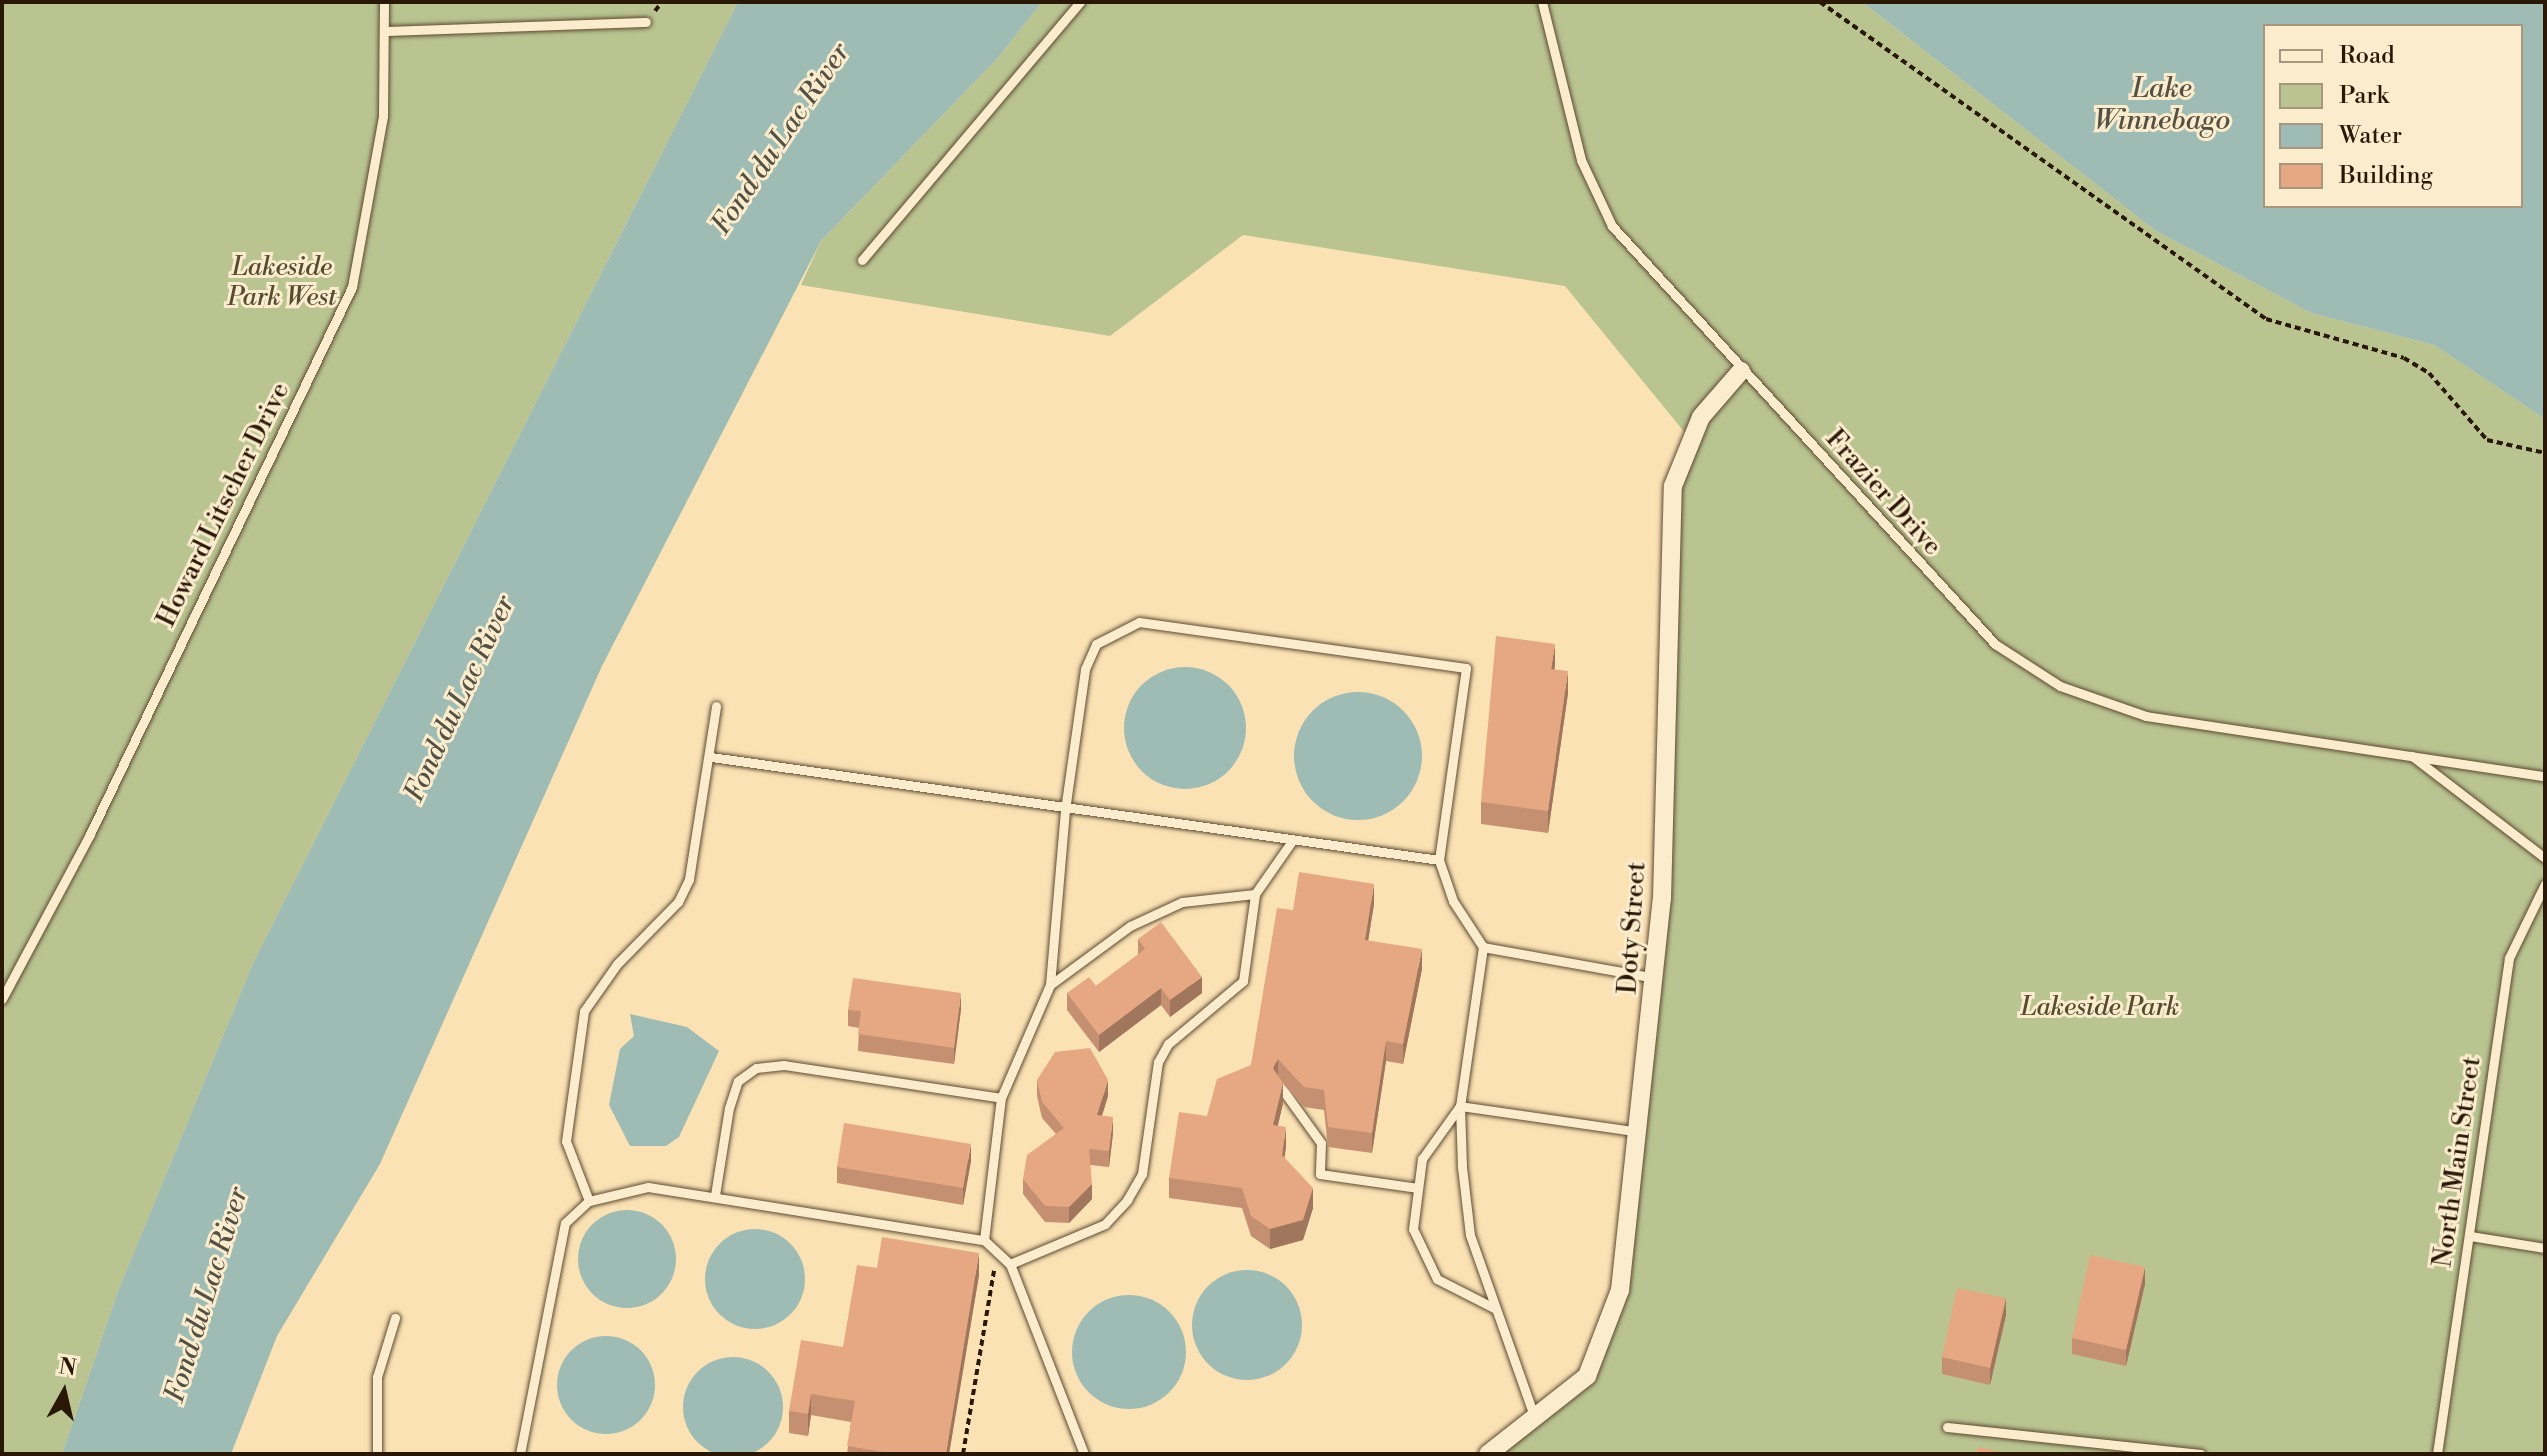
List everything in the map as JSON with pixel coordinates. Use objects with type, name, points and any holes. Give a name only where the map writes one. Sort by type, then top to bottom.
[{"type":"street","name":"Doty Street","points":[[1488,1454],[1587,1376],[1611,1323],[1640,1132],[1655,978],[1673,486],[1701,417],[1741,371]]},
{"type":"lane","name":"Howard Litscher Drive","points":[[2,999],[90,834],[352,287],[383,116],[384,2]]},
{"type":"lane","points":[[862,260],[1080,2]]},
{"type":"lane","name":"Frazier Drive","points":[[1542,2],[1581,160],[1599,205],[1741,371],[1973,625],[2043,677],[2146,716],[2403,751],[2545,776]]},
{"type":"lane","points":[[384,31],[646,22]]},
{"type":"lane","points":[[984,1240],[1001,1098],[1050,985],[1065,810],[1085,669],[1096,644],[1139,622],[1466,668],[1439,860],[1453,901],[1483,947],[1460,1106],[1470,1235],[1534,1416]]},
{"type":"lane","points":[[589,1201],[566,1141],[584,1011],[617,964],[678,902],[711,757],[716,706]]},
{"type":"lane","name":"Frazier Drive","points":[[2403,751],[2545,858]]},
{"type":"lane","points":[[711,757],[1065,810],[1439,860]]},
{"type":"lane","points":[[1010,1264],[1105,1224],[1127,1200],[1142,1174],[1158,1062],[1168,1044],[1243,981],[1255,894],[1292,841]]},
{"type":"lane","name":"North Main Street","points":[[2437,1454],[2509,958],[2545,884]]},
{"type":"lane","points":[[1050,985],[1130,926],[1182,902],[1255,894]]},
{"type":"lane","points":[[1483,947],[1655,978]]},
{"type":"lane","points":[[715,1195],[729,1108],[738,1081],[756,1068],[784,1065],[1001,1098]]},
{"type":"lane","points":[[1280,1086],[1321,1143],[1320,1174],[1418,1188]]},
{"type":"lane","points":[[1460,1106],[1640,1132]]},
{"type":"lane","points":[[1460,1106],[1422,1159],[1413,1229],[1420,1256],[1437,1279],[1494,1308]]},
{"type":"lane","points":[[520,1454],[555,1250],[565,1223],[589,1201],[648,1187],[715,1195],[984,1240],[1010,1264],[1084,1454]]},
{"type":"lane","points":[[2470,1236],[2545,1248]]},
{"type":"lane","points":[[377,1454],[377,1377],[395,1318]]},
{"type":"lane","points":[[1947,1427],[2201,1454]]},
{"type":"path","points":[[1820,2],[2266,319],[2404,358],[2429,373],[2487,440],[2545,453]]},
{"type":"path","points":[[963,1454],[997,1251]]},
{"type":"green space","name":"Lakeside Park West","points":[[2,2],[738,2],[253,963],[118,1291],[62,1454],[2,1454]]},
{"type":"green space","name":"Lakeside Park","points":[[1042,2],[1862,2],[2156,231],[2311,313],[2434,345],[2545,419],[2545,1454],[1488,1454],[1572,1389],[1611,1323],[1647,1080],[1672,519],[1690,439],[1565,286],[1243,235],[1110,336],[801,285],[821,241],[997,59]]},
{"type":"water","name":"Fond du Lac River","points":[[738,2],[1042,2],[997,59],[821,241],[602,666],[380,1164],[277,1336],[231,1454],[62,1454],[118,1291],[253,963]]},
{"type":"water","name":"Lake Winnebago","points":[[1862,2],[2545,2],[2545,419],[2434,345],[2311,313],[2156,231]]},
{"type":"water","points":[[1185,667],[1208,672],[1228,685],[1241,705],[1246,728],[1241,751],[1228,771],[1208,784],[1185,789],[1162,784],[1142,771],[1129,751],[1124,728],[1129,705],[1142,685],[1162,672]]},
{"type":"water","points":[[1358,692],[1382,697],[1403,711],[1417,732],[1422,756],[1417,780],[1403,801],[1382,815],[1358,820],[1334,815],[1313,801],[1299,780],[1294,756],[1299,732],[1313,711],[1334,697]]},
{"type":"water","points":[[630,1014],[687,1027],[719,1051],[679,1137],[666,1146],[630,1146],[609,1105],[620,1049],[634,1036]]},
{"type":"water","points":[[627,1210],[646,1214],[662,1224],[672,1240],[676,1259],[672,1278],[662,1294],[646,1304],[627,1308],[608,1304],[592,1294],[582,1278],[578,1259],[582,1240],[592,1224],[608,1214]]},
{"type":"water","points":[[755,1229],[783,1237],[797,1251],[805,1279],[797,1307],[783,1321],[755,1329],[727,1321],[713,1307],[705,1279],[713,1251],[727,1237]]},
{"type":"water","points":[[1247,1270],[1268,1274],[1286,1286],[1298,1304],[1302,1325],[1298,1346],[1286,1364],[1268,1376],[1247,1380],[1226,1376],[1208,1364],[1196,1346],[1192,1325],[1196,1304],[1208,1286],[1226,1274]]},
{"type":"water","points":[[1129,1295],[1151,1300],[1169,1312],[1181,1330],[1186,1352],[1181,1374],[1169,1392],[1151,1404],[1129,1409],[1107,1404],[1089,1392],[1077,1374],[1072,1352],[1077,1330],[1089,1312],[1107,1300]]},
{"type":"water","points":[[606,1336],[625,1339],[641,1350],[652,1366],[655,1385],[652,1404],[641,1420],[625,1431],[606,1434],[587,1431],[571,1420],[560,1404],[557,1385],[560,1366],[571,1350],[587,1339]]},
{"type":"water","points":[[733,1357],[752,1361],[768,1372],[779,1388],[783,1407],[779,1426],[768,1442],[752,1453],[733,1457],[714,1453],[698,1442],[687,1426],[683,1407],[687,1388],[698,1372],[714,1361]]},
{"type":"building","points":[[1496,636],[1555,644],[1551,669],[1568,671],[1548,811],[1481,802]]},
{"type":"building","points":[[1299,872],[1374,884],[1365,940],[1422,949],[1403,1044],[1386,1041],[1372,1133],[1328,1127],[1324,1090],[1304,1087],[1278,1059],[1273,1068],[1283,1083],[1273,1125],[1286,1127],[1282,1155],[1313,1188],[1303,1220],[1270,1229],[1251,1216],[1242,1188],[1169,1178],[1179,1112],[1207,1116],[1217,1079],[1251,1065],[1277,908],[1293,910]]},
{"type":"building","points":[[1161,922],[1202,977],[1170,1000],[1161,988],[1099,1035],[1067,993],[1089,977],[1096,986],[1145,949],[1138,939]]},
{"type":"building","points":[[853,978],[961,993],[954,1048],[858,1034],[861,1011],[848,1010]]},
{"type":"building","points":[[1090,1048],[1108,1080],[1097,1115],[1113,1117],[1109,1151],[1089,1149],[1092,1184],[1069,1207],[1045,1206],[1023,1179],[1027,1155],[1064,1128],[1042,1102],[1037,1080],[1055,1052]]},
{"type":"building","points":[[844,1123],[971,1144],[963,1188],[837,1167]]},
{"type":"building","points":[[882,1237],[979,1253],[946,1454],[895,1454],[847,1446],[855,1401],[811,1394],[808,1414],[789,1411],[801,1340],[843,1347],[857,1265],[877,1268]]},
{"type":"building","points":[[2090,1255],[2145,1267],[2126,1350],[2072,1338]]},
{"type":"building","points":[[1957,1288],[2006,1298],[1990,1368],[1942,1357]]},
{"type":"building","points":[[1978,1447],[2009,1454],[1976,1454]]}]
